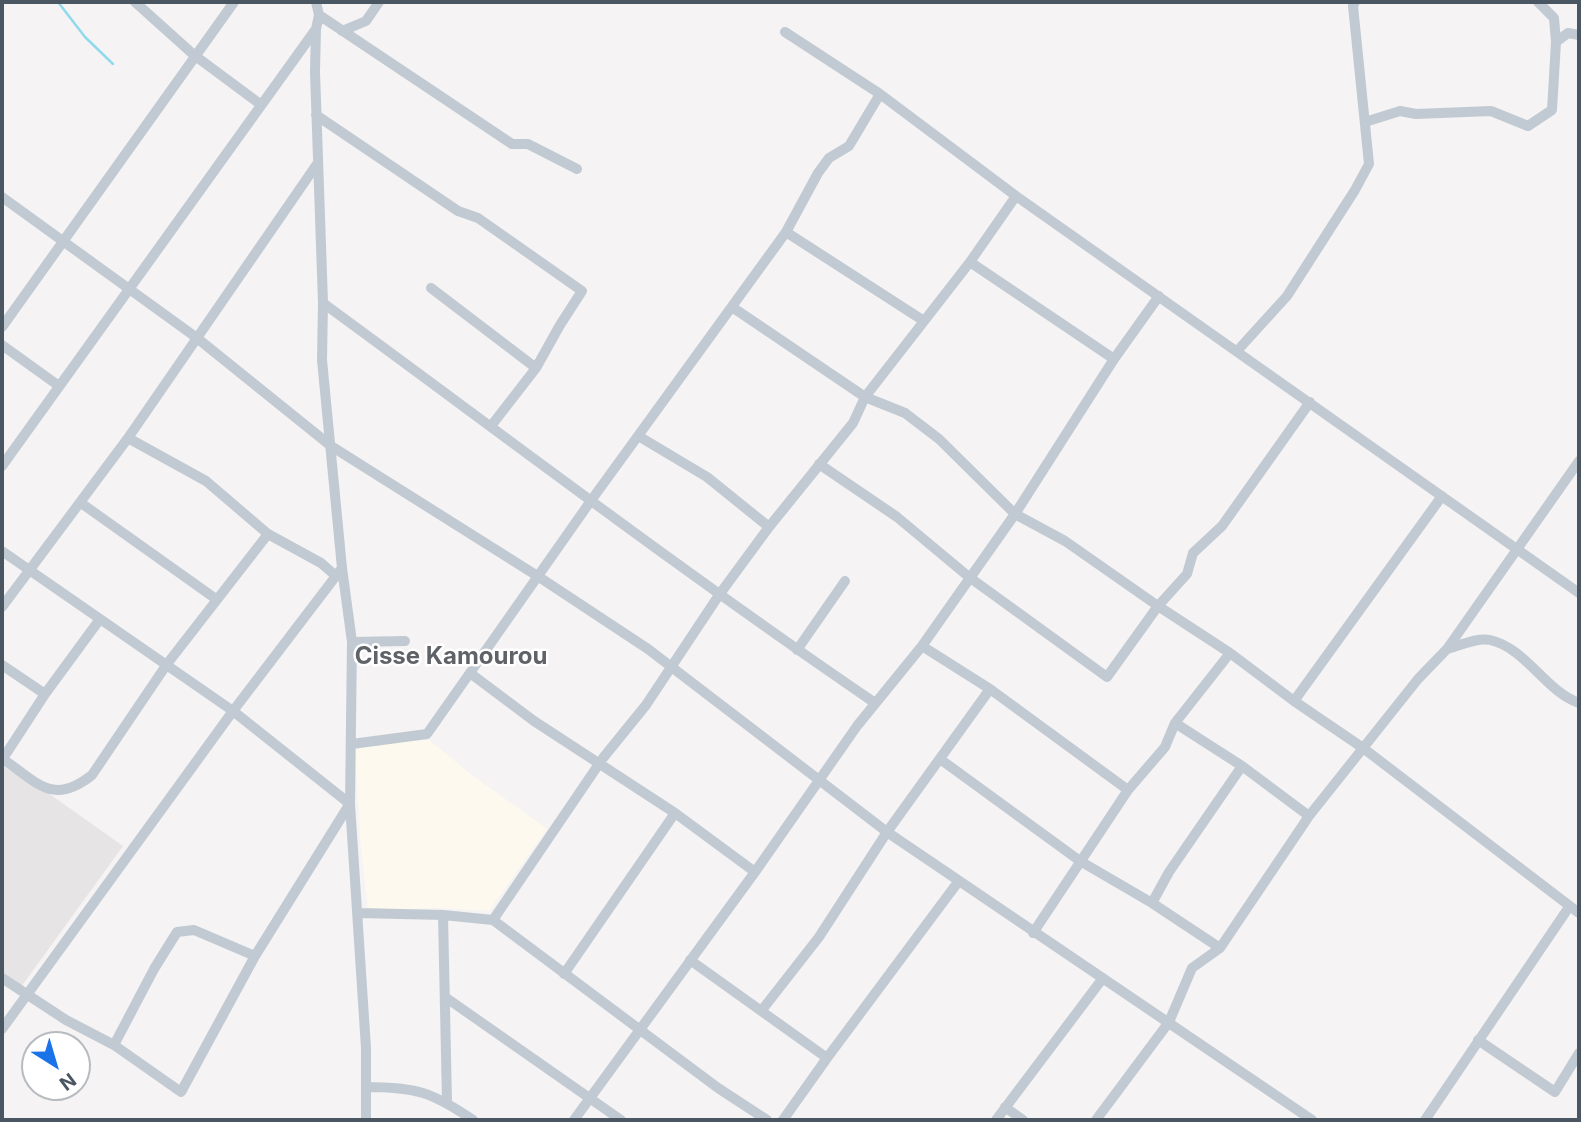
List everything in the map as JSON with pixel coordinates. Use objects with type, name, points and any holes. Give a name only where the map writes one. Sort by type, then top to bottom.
[{"type":"street","points":[[135,2],[194,55],[260,104]]},
{"type":"street","points":[[2,327],[234,2]]},
{"type":"street","points":[[316,2],[319,15],[316,29],[316,115],[323,303],[322,360],[339,572],[352,642],[349,804],[359,913],[366,1120]]},
{"type":"street","points":[[342,31],[366,21],[379,2]]},
{"type":"street","points":[[1237,351],[1287,296],[1369,164],[1353,6],[1355,2]]},
{"type":"street","points":[[1365,122],[1400,111],[1416,114],[1490,111],[1528,125],[1552,110],[1556,42],[1554,19],[1538,2]]},
{"type":"street","points":[[319,15],[512,144],[528,144],[577,169]]},
{"type":"street","points":[[2,466],[316,29]]},
{"type":"street","points":[[786,32],[880,94],[1016,196],[1579,593]]},
{"type":"street","points":[[1556,42],[1568,33],[1579,35]]},
{"type":"street","points":[[352,744],[427,734],[590,502],[640,437],[786,232],[818,173],[829,158],[849,146],[880,94]]},
{"type":"street","points":[[316,115],[458,212],[478,218],[582,291],[536,368],[491,426]]},
{"type":"street","points":[[2,607],[128,438],[317,164]]},
{"type":"street","points":[[493,920],[599,764],[646,705],[719,595],[769,527],[853,423],[865,397],[970,262],[1016,196]]},
{"type":"street","points":[[2,197],[197,338],[331,446],[539,577],[671,667],[887,832],[1312,1120]]},
{"type":"street","points":[[786,232],[924,321]]},
{"type":"street","points":[[970,262],[1114,359]]},
{"type":"street","points":[[431,288],[536,368]]},
{"type":"street","points":[[574,1120],[755,872],[857,726],[922,646],[1015,514],[1114,359],[1159,296]]},
{"type":"street","points":[[323,303],[590,502],[875,703]]},
{"type":"street","points":[[732,307],[865,397],[905,412],[939,439],[1015,514],[1065,541],[1230,653],[1363,748],[1576,909],[1479,1040],[1425,1120]]},
{"type":"street","points":[[2,345],[59,386]]},
{"type":"street","points":[[820,464],[897,517],[969,577],[1107,677],[1158,606],[1186,574],[1193,553],[1222,526],[1310,402]]},
{"type":"street","points":[[640,437],[707,477],[769,527]]},
{"type":"street","points":[[128,438],[206,481],[268,534],[339,572]]},
{"type":"street","points":[[1096,1120],[1169,1022],[1192,968],[1220,948],[1309,816],[1418,678],[1447,649],[1579,461]]},
{"type":"street","points":[[1294,701],[1442,496]]},
{"type":"street","points":[[81,503],[216,599]]},
{"type":"street","points":[[100,619],[45,694],[2,760],[42,786],[58,791],[76,788],[92,775],[167,664],[268,534]]},
{"type":"street","points":[[2,551],[233,711],[349,804]]},
{"type":"street","points":[[2,1029],[233,711],[339,572]]},
{"type":"street","points":[[797,650],[845,581]]},
{"type":"street","points":[[1447,649],[1490,640],[1518,655],[1565,696],[1579,703]]},
{"type":"street","points":[[352,642],[405,641]]},
{"type":"street","points":[[922,646],[990,689],[1128,790]]},
{"type":"street","points":[[1033,933],[1128,790],[1165,747],[1175,723],[1230,653]]},
{"type":"street","points":[[2,665],[45,694]]},
{"type":"street","points":[[470,673],[534,721],[675,813],[755,872]]},
{"type":"street","points":[[762,1010],[819,937],[887,832],[990,689]]},
{"type":"street","points":[[1175,723],[1242,766],[1309,816]]},
{"type":"street","points":[[940,759],[1080,861],[1152,903],[1220,948]]},
{"type":"street","points":[[1152,903],[1169,872],[1242,766]]},
{"type":"street","points":[[2,978],[66,1020],[114,1045],[181,1092],[255,956],[349,804]]},
{"type":"street","points":[[564,974],[675,813]]},
{"type":"street","points":[[783,1120],[958,882]]},
{"type":"street","points":[[359,913],[443,915],[493,920],[718,1088],[767,1120]]},
{"type":"street","points":[[443,915],[447,1102]]},
{"type":"street","points":[[114,1045],[177,932],[194,930],[255,956]]},
{"type":"street","points":[[690,960],[827,1058]]},
{"type":"street","points":[[996,1120],[1103,978]]},
{"type":"street","points":[[445,997],[621,1120]]},
{"type":"street","points":[[1479,1040],[1555,1092],[1579,1053]]},
{"type":"street","points":[[366,1087],[404,1087],[447,1102],[473,1120]]},
{"type":"street","points":[[1005,1107],[1023,1120]]},
{"type":"shaded area","points":[[429,740],[547,829],[489,911],[438,908],[368,910],[361,850],[355,749],[381,742]]},
{"type":"shaded area","points":[[3,761],[123,846],[21,987],[2,973]]},
{"type":"waterway","points":[[58,2],[85,37],[113,64]]},
{"type":"district","name":"Cisse Kamourou","points":[[451,657]]}]
